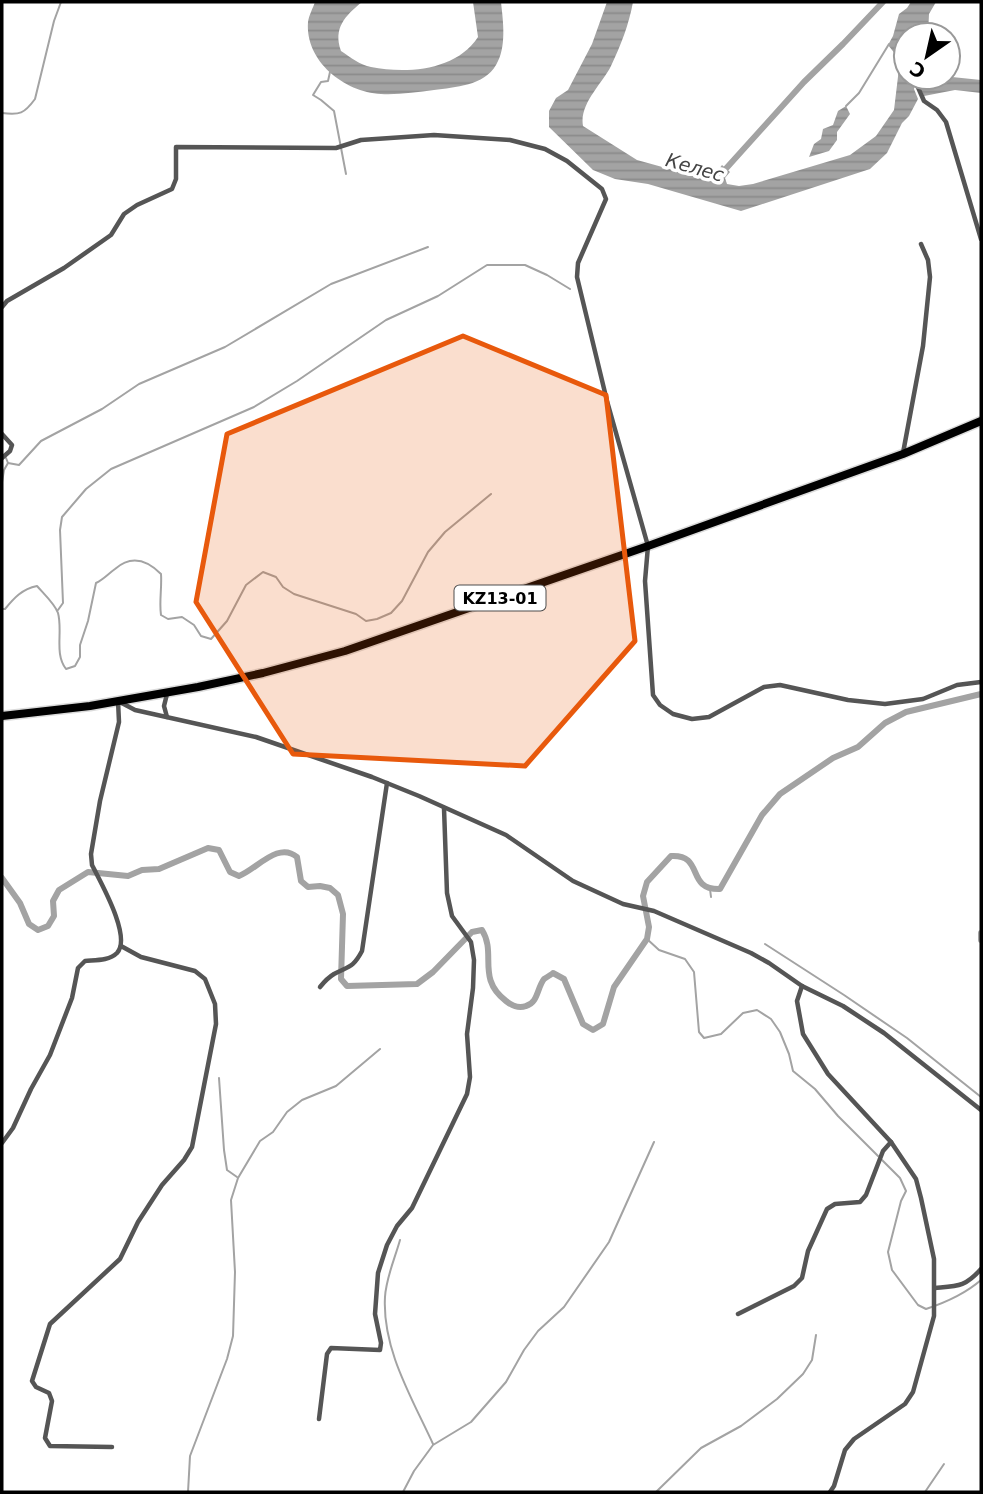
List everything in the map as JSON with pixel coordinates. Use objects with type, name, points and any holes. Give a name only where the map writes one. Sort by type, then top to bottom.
[{"type":"highway","name":"KZ13-01","points":[[2,716],[168,693],[263,673],[345,651],[903,454],[981,421]]},
{"type":"street","points":[[920,91],[924,101],[937,110],[946,122],[981,239]]},
{"type":"street","points":[[2,307],[111,235],[124,214],[136,205],[172,189],[176,179],[176,147],[337,148],[361,140],[434,135],[510,140],[545,149],[567,161],[602,189],[606,199],[578,263],[577,277],[607,401],[648,546],[645,581],[653,695],[660,705],[673,714],[692,719],[709,717],[764,687],[780,685],[848,701],[885,704],[923,699],[957,685],[981,682]]},
{"type":"street","points":[[903,454],[923,346],[930,277],[928,260],[921,244]]},
{"type":"street","points":[[2,434],[12,445],[2,458]]},
{"type":"street","points":[[167,717],[164,706],[168,693]]},
{"type":"street","points":[[118,701],[135,710],[256,737],[387,783],[506,835],[573,880],[623,904],[654,911],[769,963],[802,986],[843,1006],[884,1033],[981,1110]]},
{"type":"street","points":[[2,1143],[13,1128],[50,1055],[72,998],[78,968],[85,961],[107,959],[116,954],[121,946],[120,927],[92,865],[91,854],[100,801],[119,722],[118,701]]},
{"type":"street","points":[[320,987],[331,975],[356,962],[362,951],[387,783]]},
{"type":"street","points":[[319,1419],[327,1354],[331,1348],[380,1350],[375,1314],[378,1273],[397,1226],[412,1208],[467,1094],[470,1077],[467,1034],[474,960],[471,942],[452,916],[447,893],[443,807]]},
{"type":"street","points":[[111,1447],[50,1446],[45,1438],[52,1401],[49,1393],[36,1387],[32,1381],[50,1324],[120,1259],[138,1222],[162,1185],[192,1147],[216,1024],[215,1004],[205,979],[195,971],[141,957],[121,946]]},
{"type":"street","points":[[802,986],[797,1001],[803,1034],[828,1074],[891,1142],[916,1179],[934,1259],[934,1316],[913,1392],[905,1404],[854,1439],[845,1450],[830,1492]]},
{"type":"street","points":[[738,1314],[794,1286],[802,1278],[808,1251],[827,1209],[835,1204],[860,1202],[866,1195],[883,1151],[891,1142]]},
{"type":"street","points":[[935,1288],[962,1285],[981,1269]]},
{"type":"highlighted area","points":[[463,336],[606,395],[635,641],[525,766],[293,754],[196,602],[227,434]]},
{"type":"shaded area","points":[[315,2],[362,2],[342,23],[339,43],[341,51],[367,66],[414,70],[457,57],[478,37],[473,2],[501,2],[502,50],[491,72],[468,84],[401,94],[367,92],[341,81],[320,61],[313,49],[308,22]]},
{"type":"shaded area","name":"Келес","points":[[607,2],[633,2],[615,58],[584,110],[583,126],[637,160],[702,178],[716,173],[722,165],[730,172],[725,178],[727,184],[753,184],[850,155],[876,136],[894,110],[896,91],[915,91],[918,99],[887,153],[870,169],[741,211],[648,184],[615,179],[593,170],[549,127],[549,111],[556,98],[568,90],[592,44]]},
{"type":"shaded area","name":"Келес","points":[[911,2],[936,2],[929,14],[929,21],[897,21],[899,14]]},
{"type":"shaded area","points":[[962,78],[981,80],[981,93],[962,91]]},
{"type":"shaded area","points":[[922,91],[950,91],[924,96]]},
{"type":"shaded area","points":[[846,106],[850,114],[837,132],[837,140],[829,151],[809,157],[814,144],[821,139],[823,129],[833,125],[838,111]]},
{"type":"waterway","points":[[2,113],[21,112],[35,99],[61,2]]},
{"type":"waterway","points":[[722,173],[804,82],[883,2]]},
{"type":"waterway","points":[[846,106],[859,93],[889,44]]},
{"type":"waterway","points":[[330,72],[328,81],[321,82],[313,95],[334,111],[346,174]]},
{"type":"waterway","points":[[8,463],[19,465],[41,441],[102,409],[139,384],[225,347],[331,284],[428,247]]},
{"type":"waterway","points":[[58,610],[63,603],[60,530],[62,517],[86,489],[111,469],[254,407],[386,320],[438,296],[487,265],[525,265],[570,289]]},
{"type":"waterway","points":[[2,482],[8,463],[6,458]]},
{"type":"waterway","points":[[2,609],[23,592],[37,586],[58,613],[60,656],[66,669],[75,666],[80,657],[80,645],[96,583],[121,565],[133,561],[150,565],[161,574],[161,615],[168,619],[182,617],[194,625],[201,636],[211,639],[227,621],[246,585],[263,572],[276,577],[283,587],[294,594],[356,614],[366,621],[377,619],[391,613],[402,601],[428,552],[445,532],[491,494]]},
{"type":"waterway","points":[[2,878],[20,903],[29,924],[38,930],[48,926],[54,916],[53,901],[59,890],[88,872],[128,876],[142,870],[159,869],[208,848],[219,850],[230,872],[239,876],[275,854],[290,853],[297,857],[301,881],[308,887],[330,888],[338,895],[343,914],[341,979],[347,986],[417,984],[433,972],[472,932],[482,930],[488,948],[492,984],[506,1001],[517,1007],[530,1004],[544,979],[553,973],[564,979],[583,1024],[593,1030],[603,1024],[614,987],[647,939],[649,927],[643,896],[647,882],[671,856],[688,860],[702,884],[720,889],[762,815],[780,794],[833,758],[858,747],[885,723],[906,712],[981,694]]},
{"type":"waterway","points":[[710,889],[711,897]]},
{"type":"waterway","points":[[981,933],[981,940]]},
{"type":"waterway","points":[[647,939],[659,950],[685,959],[694,972],[699,1032],[704,1038],[721,1034],[743,1013],[757,1010],[771,1019],[780,1032],[793,1071],[815,1089],[878,1156]]},
{"type":"waterway","points":[[765,944],[907,1038],[981,1097]]},
{"type":"waterway","points":[[188,1492],[190,1456],[227,1359],[233,1336],[235,1272],[231,1200],[238,1178],[260,1141],[273,1132],[287,1112],[302,1100],[336,1086],[380,1049]]},
{"type":"waterway","points":[[219,1078],[227,1170],[237,1177]]},
{"type":"waterway","points":[[403,1492],[433,1445],[471,1422],[506,1382],[538,1331],[564,1307],[609,1242],[654,1142]]},
{"type":"waterway","points":[[882,1160],[900,1178],[906,1191],[888,1252],[892,1270],[918,1305],[926,1309],[962,1293],[981,1280]]},
{"type":"waterway","points":[[400,1240],[385,1297],[388,1335],[400,1373],[433,1444]]},
{"type":"waterway","points":[[656,1492],[701,1448],[741,1426],[777,1399],[803,1374],[812,1360],[816,1335]]},
{"type":"waterway","points":[[925,1492],[944,1464]]}]
